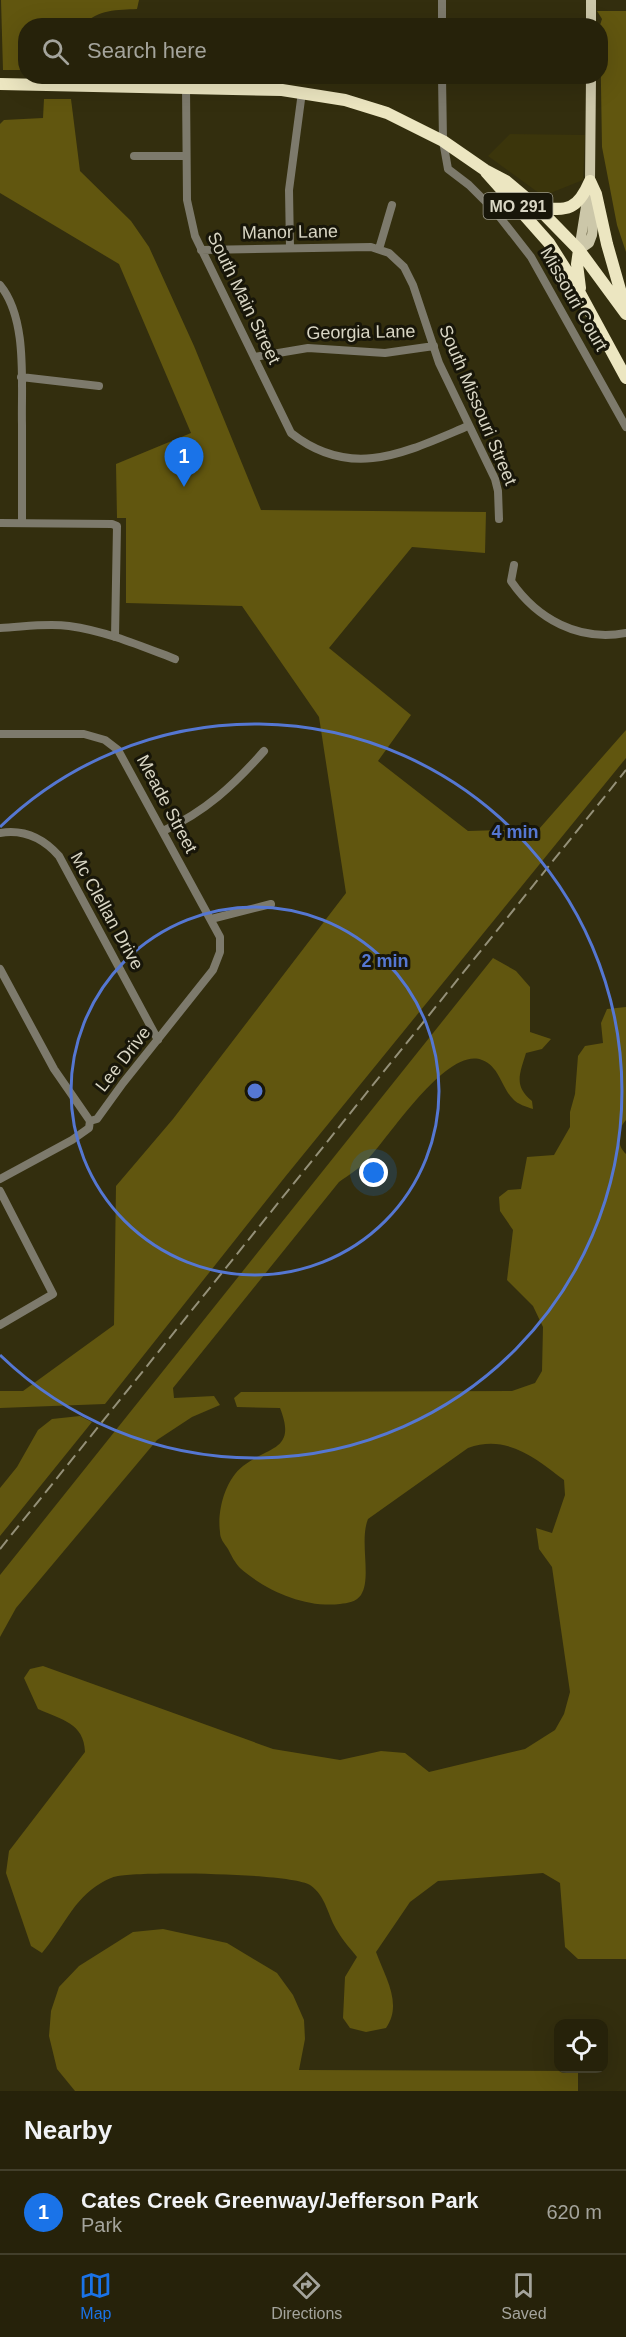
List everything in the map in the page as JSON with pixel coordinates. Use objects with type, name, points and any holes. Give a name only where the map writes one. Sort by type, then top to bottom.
[{"type":"highway","name":"MO 291","points":[[0,84],[256,88],[302,92],[387,113],[443,141],[485,170],[506,181],[537,207],[579,250],[626,314]]},
{"type":"highway","name":"MO 291","points":[[485,170],[494,183],[521,209],[549,243],[584,300],[626,378]]},
{"type":"highway","points":[[537,207],[555,210],[573,206],[583,198],[590,181]]},
{"type":"highway","points":[[590,181],[596,194],[609,253],[626,309]]},
{"type":"highway","points":[[549,243],[562,251],[571,253],[579,250],[578,276],[584,300]]},
{"type":"main road","points":[[591,0],[591,18]]},
{"type":"main road","points":[[579,250],[589,243],[594,216],[590,181],[591,84]]},
{"type":"street","points":[[442,0],[442,18]]},
{"type":"street","points":[[442,84],[443,141]]},
{"type":"street","name":"South Main Street","points":[[186,87],[185,156],[190,218],[201,250],[291,433],[329,454],[344,458],[380,457],[403,453],[468,426]]},
{"type":"street","points":[[290,248],[289,190],[302,92]]},
{"type":"street","name":"Missouri Court","points":[[443,141],[448,169],[489,204],[531,257],[626,427]]},
{"type":"street","points":[[134,156],[185,156]]},
{"type":"street","points":[[379,249],[392,205]]},
{"type":"street","name":"Manor Lane","points":[[201,250],[379,249]]},
{"type":"street","name":"South Missouri Street","points":[[379,249],[397,259],[413,285],[434,346],[468,426],[495,479],[499,519]]},
{"type":"street","points":[[0,285],[9,299],[17,324],[21,377],[22,523]]},
{"type":"street","name":"Georgia Lane","points":[[254,357],[308,348],[385,352],[434,346]]},
{"type":"street","points":[[21,377],[99,386]]},
{"type":"street","points":[[0,522],[112,524],[117,526],[116,637]]},
{"type":"street","points":[[514,564],[511,580],[519,592],[540,613],[553,622],[592,634],[626,633]]},
{"type":"street","points":[[0,628],[51,625],[82,628],[116,637],[175,659]]},
{"type":"street","name":"Meade Street","points":[[0,734],[84,734],[105,740],[122,755],[211,919]]},
{"type":"street","points":[[163,831],[209,806],[237,781],[264,751]]},
{"type":"street","name":"Mc Clellan Drive","points":[[0,833],[19,832],[37,837],[59,856],[158,1040]]},
{"type":"street","points":[[211,919],[271,904]]},
{"type":"street","name":"Lee Drive","points":[[0,1179],[72,1140],[89,1128],[90,1121],[98,1119],[123,1083],[218,962],[220,942],[211,919]]},
{"type":"street","points":[[0,969],[54,1069],[90,1121]]},
{"type":"street","points":[[0,1191],[53,1294],[0,1324]]},
{"type":"shaded area","points":[[1,0],[139,0],[137,9],[115,10],[92,18],[18,18],[18,70],[3,70]]},
{"type":"shaded area","points":[[597,11],[626,11],[626,252],[617,225],[602,147],[601,84],[608,84],[608,18],[601,18]]},
{"type":"shaded area","points":[[44,99],[71,99],[80,171],[131,221],[149,247],[194,346],[261,510],[486,512],[485,553],[412,547],[329,648],[411,715],[378,761],[468,831],[539,829],[626,730],[626,758],[285,1177],[105,1404],[0,1408],[0,1391],[23,1391],[114,1325],[116,1186],[173,1119],[346,893],[319,717],[242,606],[126,603],[126,518],[117,518],[116,464],[191,433],[119,264],[0,193],[0,124],[4,120],[43,118]]},
{"type":"shaded area","points":[[510,134],[585,135],[583,180],[543,196],[488,156]]},
{"type":"shaded area","points":[[493,958],[516,971],[530,987],[530,1032],[551,1039],[542,1049],[526,1053],[522,1067],[520,1084],[522,1090],[532,1101],[533,1109],[515,1101],[493,1067],[482,1060],[468,1059],[453,1066],[436,1079],[368,1159],[339,1182],[173,1388],[174,1398],[214,1396],[220,1405],[192,1417],[157,1440],[16,1608],[0,1637],[0,1575]]},
{"type":"shaded area","points":[[626,1007],[626,1120],[621,1128],[619,1142],[626,1154],[626,1959],[578,1959],[565,1947],[560,1883],[543,1873],[438,1881],[410,1902],[376,1952],[391,1990],[393,2010],[391,2019],[386,2028],[366,2032],[350,2028],[343,2018],[345,1977],[357,1957],[334,1926],[320,1895],[310,1885],[298,1881],[217,1874],[133,1874],[114,1877],[101,1883],[83,1897],[42,1953],[31,1946],[6,1873],[9,1851],[85,1752],[84,1742],[76,1729],[63,1720],[38,1709],[24,1678],[30,1669],[43,1666],[273,1749],[340,1760],[381,1751],[405,1753],[429,1772],[525,1749],[555,1730],[564,1714],[570,1692],[552,1567],[539,1549],[536,1528],[552,1533],[565,1495],[564,1480],[520,1450],[495,1444],[482,1444],[468,1448],[368,1519],[365,1538],[364,1588],[359,1597],[346,1603],[327,1605],[300,1600],[262,1584],[236,1564],[221,1539],[219,1524],[221,1506],[231,1479],[243,1466],[278,1446],[285,1432],[280,1408],[237,1407],[234,1398],[241,1392],[512,1391],[535,1383],[542,1371],[543,1327],[533,1306],[507,1280],[513,1230],[500,1211],[499,1197],[508,1190],[521,1189],[527,1157],[554,1155],[570,1127],[578,1056],[585,1046],[603,1043],[601,1023],[607,1009]]},
{"type":"shaded area","points":[[80,1416],[92,1422],[0,1536],[0,1488],[17,1467],[38,1430],[52,1419]]},
{"type":"shaded area","points":[[163,1929],[227,1943],[277,1973],[293,1995],[304,2020],[305,2039],[299,2070],[554,2071],[554,2073],[578,2073],[578,2091],[75,2091],[57,2069],[49,2036],[51,2011],[59,1987],[79,1966],[133,1932]]},
{"type":"railway","points":[[0,1549],[626,770]]},
{"type":"place","name":"Cates Creek Greenway/Jefferson Park","points":[[184,487]]}]
